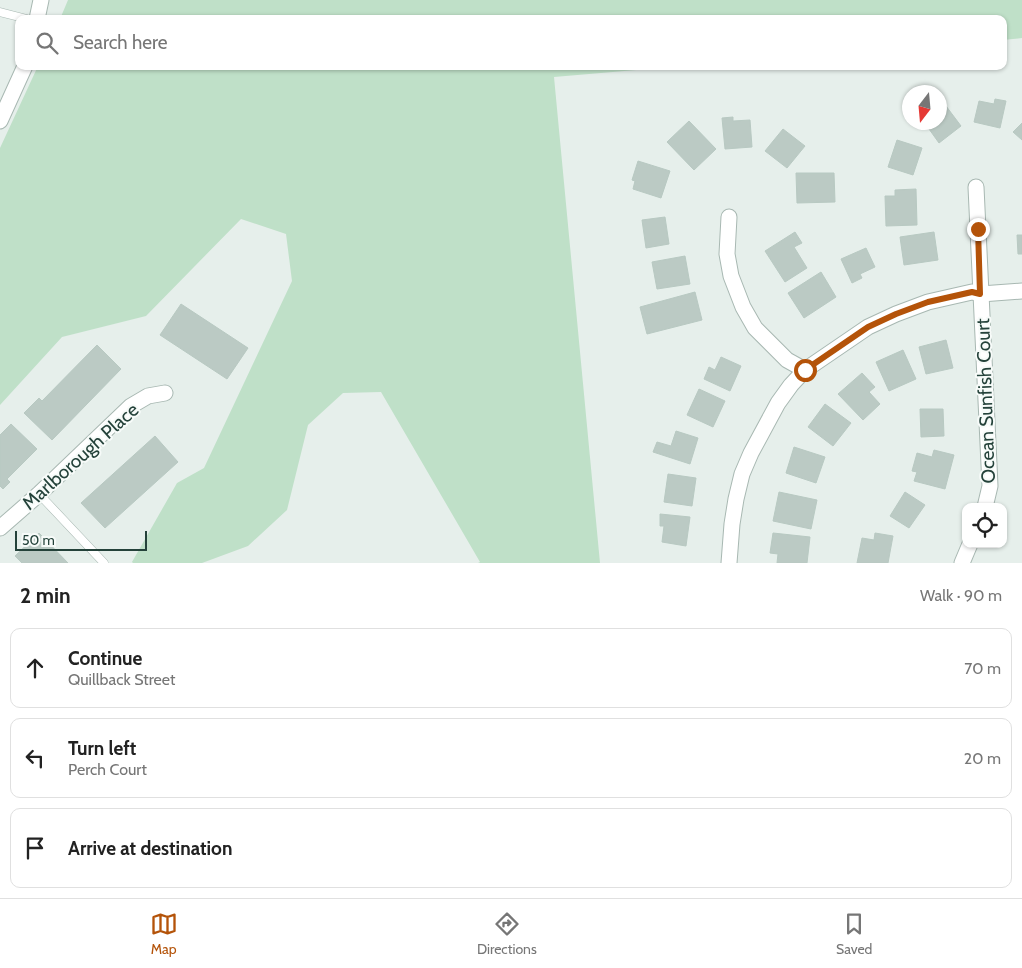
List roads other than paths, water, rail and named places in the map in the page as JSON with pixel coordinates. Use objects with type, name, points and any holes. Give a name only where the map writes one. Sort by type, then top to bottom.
[{"type":"street","points":[[38,15],[42,0]]},
{"type":"street","points":[[0,122],[23,70]]},
{"type":"street","name":"Ocean Sunfish Court","points":[[976,187],[990,486],[986,503]]},
{"type":"street","points":[[730,217],[727,254],[731,276],[742,307],[755,328],[787,360],[805,370]]},
{"type":"street","points":[[729,563],[736,499],[742,474],[750,453],[778,403],[805,370],[868,327],[928,302],[972,292],[980,294],[1022,292]]},
{"type":"street","name":"Marlborough Place","points":[[0,528],[39,494],[131,406],[148,396],[165,393]]},
{"type":"street","points":[[962,563],[968,548]]},
{"type":"lane","points":[[0,12],[15,16]]},
{"type":"lane","points":[[39,494],[104,563]]}]
